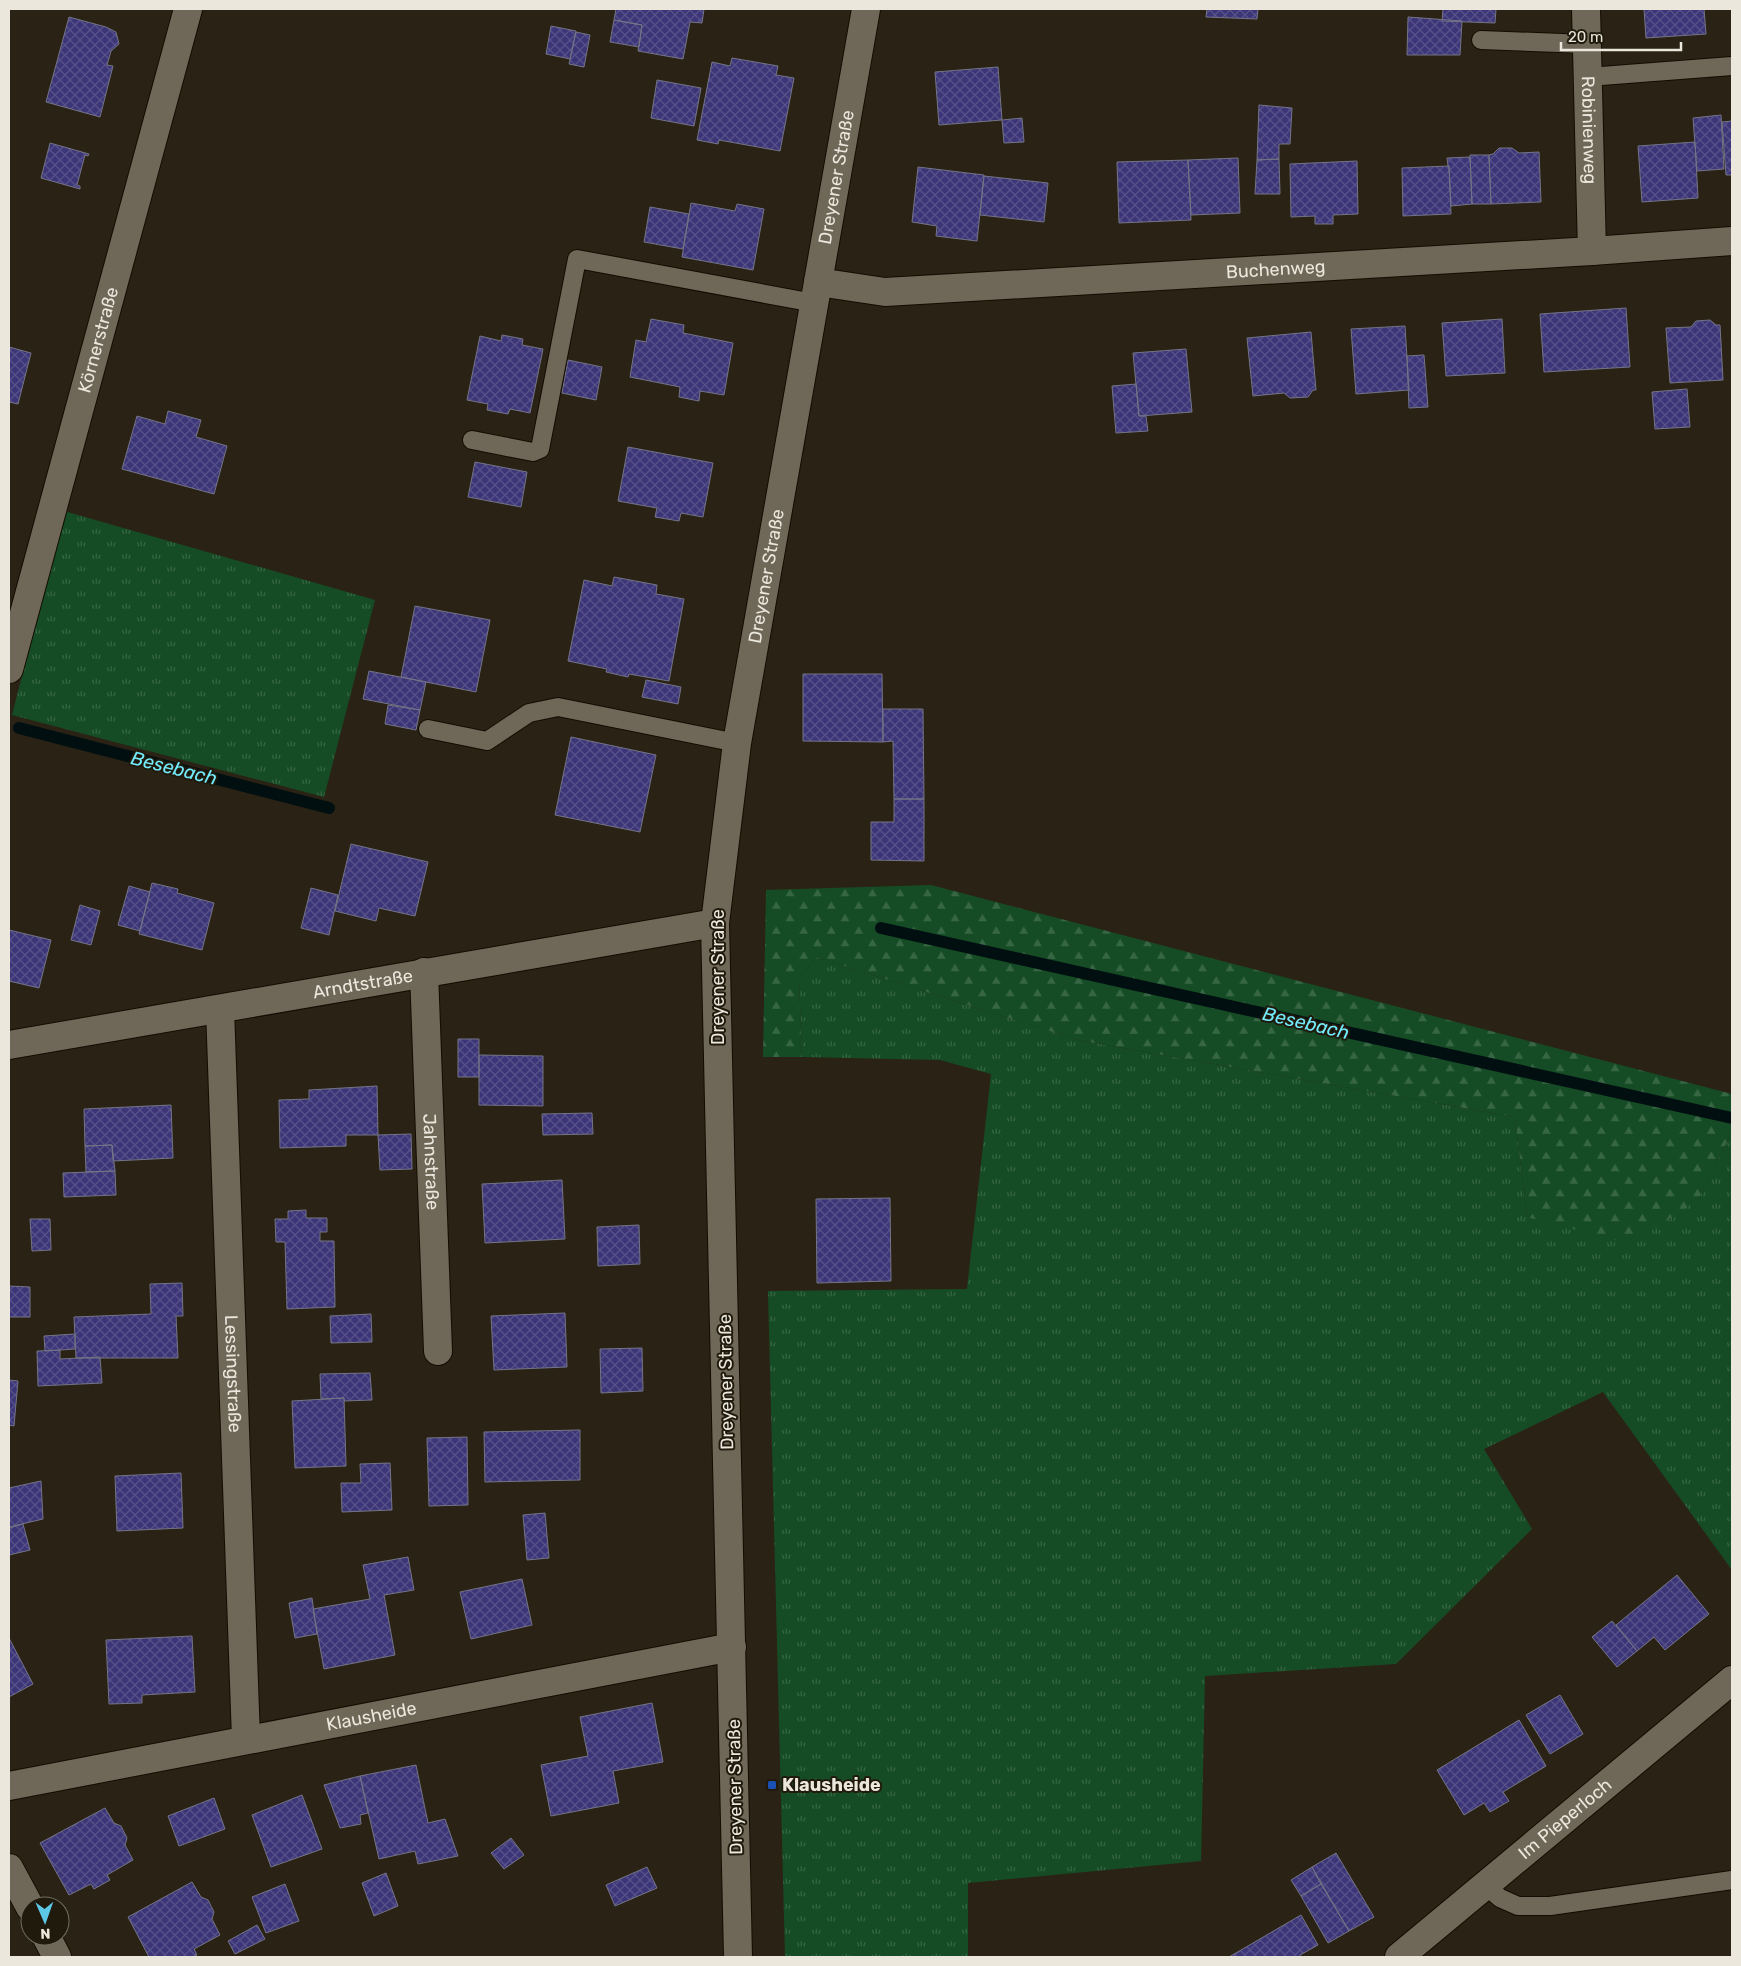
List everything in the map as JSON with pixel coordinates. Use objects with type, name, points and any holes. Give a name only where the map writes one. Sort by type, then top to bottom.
[{"type":"street","name":"Körnerstraße","points":[[9,669],[188,9]]},
{"type":"street","name":"Dreyener Straße","points":[[738,1957],[715,923],[737,743],[866,9]]},
{"type":"street","name":"Robinienweg","points":[[1586,9],[1592,251]]},
{"type":"street","name":"Buchenweg","points":[[816,292],[885,292],[1592,251],[1732,241]]},
{"type":"street","name":"Arndtstraße","points":[[9,1045],[715,923]]},
{"type":"street","name":"Jahnstraße","points":[[424,972],[438,1352]]},
{"type":"street","name":"Lessingstraße","points":[[220,1009],[246,1739]]},
{"type":"street","name":"Klausheide","points":[[9,1786],[732,1647]]},
{"type":"street","name":"Im Pieperloch","points":[[1399,1957],[1732,1680]]},
{"type":"street","points":[[9,1868],[24,1896]]},
{"type":"lane","points":[[1481,40],[1587,44]]},
{"type":"lane","points":[[1588,77],[1732,66]]},
{"type":"lane","points":[[472,440],[533,452],[540,449],[577,259],[816,292]]},
{"type":"lane","points":[[428,729],[487,741],[529,712],[558,708],[737,743]]},
{"type":"lane","points":[[1485,1885],[1500,1898],[1518,1906],[1550,1906],[1732,1880]]},
{"type":"green space","points":[[64,511],[375,600],[324,797],[12,715]]},
{"type":"green space","points":[[931,885],[1732,1094],[1732,1132],[1698,1200],[1630,1244],[1527,1217],[1515,1117],[1078,1040],[816,957],[799,980],[802,1057],[763,1057],[766,890]]},
{"type":"green space","points":[[816,957],[1078,1040],[1515,1117],[1527,1217],[1698,1200],[1732,1132],[1732,1570],[1603,1392],[1484,1449],[1532,1529],[1396,1664],[1205,1676],[1201,1861],[968,1883],[968,1957],[785,1957],[768,1291],[967,1289],[991,1074],[940,1060],[802,1057],[799,980]]},
{"type":"building","points":[[616,9],[704,9],[702,23],[690,22],[683,59],[638,51],[642,25],[614,20]]},
{"type":"building","points":[[1207,9],[1258,9],[1257,19],[1206,17]]},
{"type":"building","points":[[1443,9],[1496,9],[1495,23],[1442,21]]},
{"type":"building","points":[[1644,9],[1704,9],[1706,34],[1646,38]]},
{"type":"building","points":[[69,17],[106,27],[116,32],[119,44],[111,51],[107,65],[113,66],[100,117],[46,102]]},
{"type":"building","points":[[1408,17],[1462,21],[1460,55],[1407,55]]},
{"type":"building","points":[[614,20],[642,25],[639,47],[610,42]]},
{"type":"building","points":[[551,26],[576,31],[570,59],[546,54]]},
{"type":"building","points":[[576,32],[590,35],[584,67],[569,64]]},
{"type":"building","points":[[732,58],[778,66],[776,75],[794,78],[780,151],[719,140],[718,144],[697,140],[712,62],[730,66]]},
{"type":"building","points":[[998,67],[1002,120],[939,125],[935,72]]},
{"type":"building","points":[[657,80],[701,88],[694,126],[651,118]]},
{"type":"building","points":[[1259,105],[1292,108],[1290,144],[1279,144],[1279,159],[1257,160]]},
{"type":"building","points":[[1721,115],[1724,169],[1697,171],[1693,118]]},
{"type":"building","points":[[1022,118],[1024,142],[1004,143],[1002,120]]},
{"type":"building","points":[[1732,121],[1732,175],[1726,175],[1722,122]]},
{"type":"building","points":[[1695,142],[1698,198],[1642,202],[1638,146]]},
{"type":"building","points":[[50,143],[89,154],[88,156],[85,155],[77,185],[80,186],[80,189],[41,178]]},
{"type":"building","points":[[1499,148],[1512,148],[1519,153],[1539,152],[1541,202],[1491,204],[1489,155]]},
{"type":"building","points":[[1470,155],[1489,155],[1491,204],[1472,204]]},
{"type":"building","points":[[1470,157],[1472,204],[1451,206],[1447,158]]},
{"type":"building","points":[[1238,158],[1240,213],[1191,215],[1188,160]]},
{"type":"building","points":[[1279,159],[1280,194],[1255,194],[1257,160]]},
{"type":"building","points":[[1188,160],[1191,220],[1119,223],[1117,162]]},
{"type":"building","points":[[1357,161],[1358,214],[1333,215],[1333,224],[1315,224],[1315,216],[1291,217],[1290,164]]},
{"type":"building","points":[[1449,166],[1451,214],[1403,216],[1402,168]]},
{"type":"building","points":[[918,167],[984,175],[977,241],[936,236],[937,226],[912,222]]},
{"type":"building","points":[[984,176],[1048,183],[1044,222],[980,215]]},
{"type":"building","points":[[691,203],[735,211],[737,204],[764,209],[753,270],[682,257]]},
{"type":"building","points":[[650,207],[689,214],[683,249],[644,242]]},
{"type":"building","points":[[1626,308],[1630,367],[1544,372],[1540,314]]},
{"type":"building","points":[[651,319],[684,325],[683,333],[733,343],[724,395],[700,391],[699,401],[679,397],[680,387],[630,377],[636,340],[646,342]]},
{"type":"building","points":[[1502,319],[1505,373],[1446,376],[1442,323]]},
{"type":"building","points":[[1710,320],[1716,325],[1720,325],[1723,380],[1670,383],[1666,328],[1691,327],[1696,321]]},
{"type":"building","points":[[1405,326],[1409,390],[1356,394],[1351,329]]},
{"type":"building","points":[[1311,332],[1316,390],[1313,390],[1308,397],[1290,398],[1284,393],[1253,396],[1247,338]]},
{"type":"building","points":[[502,335],[523,339],[522,345],[543,349],[530,413],[510,409],[508,414],[487,410],[488,404],[467,400],[480,336],[501,341]]},
{"type":"building","points":[[9,347],[31,353],[18,404],[9,402]]},
{"type":"building","points":[[1186,349],[1192,412],[1139,416],[1133,353]]},
{"type":"building","points":[[1424,355],[1428,407],[1409,408],[1407,356]]},
{"type":"building","points":[[568,360],[602,367],[596,400],[562,393]]},
{"type":"building","points":[[1136,384],[1139,416],[1146,416],[1148,431],[1116,433],[1112,386]]},
{"type":"building","points":[[1687,389],[1690,427],[1655,429],[1652,392]]},
{"type":"building","points":[[168,411],[201,420],[196,437],[227,446],[214,494],[122,469],[137,416],[165,424]]},
{"type":"building","points":[[628,447],[713,463],[703,517],[681,513],[679,521],[655,517],[657,508],[618,501]]},
{"type":"building","points":[[475,462],[527,472],[521,507],[468,497]]},
{"type":"building","points":[[614,577],[657,585],[656,594],[684,599],[669,681],[629,674],[628,677],[606,672],[607,669],[568,661],[584,580],[612,586]]},
{"type":"building","points":[[415,606],[490,620],[476,692],[401,677]]},
{"type":"building","points":[[369,671],[426,682],[420,710],[363,699]]},
{"type":"building","points":[[803,674],[882,674],[883,742],[803,741]]},
{"type":"building","points":[[646,680],[681,687],[678,704],[642,697]]},
{"type":"building","points":[[388,705],[420,710],[416,730],[385,724]]},
{"type":"building","points":[[883,709],[923,709],[924,799],[894,799],[893,741],[883,742]]},
{"type":"building","points":[[571,737],[656,755],[640,832],[555,815]]},
{"type":"building","points":[[894,799],[924,799],[924,861],[871,860],[871,822],[894,822]]},
{"type":"building","points":[[351,844],[428,862],[415,916],[379,908],[376,921],[335,911]]},
{"type":"building","points":[[152,883],[178,889],[177,893],[214,903],[202,950],[139,934]]},
{"type":"building","points":[[129,886],[150,892],[140,931],[118,925]]},
{"type":"building","points":[[311,888],[338,895],[329,935],[301,928]]},
{"type":"building","points":[[80,905],[100,911],[91,945],[71,940]]},
{"type":"building","points":[[9,930],[51,940],[39,988],[9,981]]},
{"type":"building","points":[[458,1039],[479,1039],[479,1077],[458,1077]]},
{"type":"building","points":[[479,1055],[543,1056],[543,1106],[479,1105]]},
{"type":"building","points":[[377,1086],[378,1135],[346,1135],[346,1146],[280,1148],[279,1100],[309,1099],[309,1090]]},
{"type":"building","points":[[171,1105],[173,1158],[113,1161],[112,1145],[85,1146],[84,1109]]},
{"type":"building","points":[[592,1113],[593,1134],[543,1135],[542,1114]]},
{"type":"building","points":[[411,1134],[412,1169],[380,1170],[378,1135]]},
{"type":"building","points":[[112,1145],[115,1171],[86,1172],[85,1146]]},
{"type":"building","points":[[115,1171],[116,1195],[64,1197],[63,1173]]},
{"type":"building","points":[[562,1180],[565,1239],[485,1243],[482,1184]]},
{"type":"building","points":[[890,1198],[891,1281],[817,1283],[816,1199]]},
{"type":"building","points":[[306,1210],[306,1218],[327,1218],[327,1232],[320,1232],[320,1241],[334,1241],[335,1307],[287,1309],[285,1242],[276,1242],[275,1219],[288,1219],[288,1211]]},
{"type":"building","points":[[30,1219],[50,1219],[51,1250],[32,1251]]},
{"type":"building","points":[[639,1225],[640,1264],[598,1266],[597,1227]]},
{"type":"building","points":[[182,1283],[183,1316],[176,1316],[178,1358],[76,1358],[74,1317],[151,1314],[150,1284]]},
{"type":"building","points":[[9,1286],[30,1287],[30,1317],[9,1317]]},
{"type":"building","points":[[565,1313],[567,1367],[494,1370],[491,1316]]},
{"type":"building","points":[[371,1314],[372,1342],[331,1343],[330,1316]]},
{"type":"building","points":[[75,1334],[75,1349],[45,1351],[44,1336]]},
{"type":"building","points":[[642,1348],[643,1391],[601,1393],[600,1349]]},
{"type":"building","points":[[60,1350],[60,1359],[100,1357],[102,1383],[38,1386],[37,1351]]},
{"type":"building","points":[[370,1373],[372,1400],[344,1401],[344,1398],[321,1399],[320,1374]]},
{"type":"building","points":[[9,1380],[18,1381],[14,1426],[9,1425]]},
{"type":"building","points":[[344,1398],[346,1466],[295,1468],[292,1401]]},
{"type":"building","points":[[580,1430],[580,1480],[485,1482],[484,1432]]},
{"type":"building","points":[[467,1437],[468,1505],[429,1506],[427,1438]]},
{"type":"building","points":[[390,1463],[392,1510],[342,1512],[341,1483],[361,1483],[360,1464]]},
{"type":"building","points":[[181,1473],[183,1528],[117,1531],[115,1476]]},
{"type":"building","points":[[41,1481],[43,1519],[9,1527],[9,1488]]},
{"type":"building","points":[[545,1513],[549,1558],[527,1560],[523,1515]]},
{"type":"building","points":[[23,1524],[30,1550],[9,1555],[9,1528]]},
{"type":"building","points":[[408,1557],[414,1590],[384,1595],[395,1655],[324,1669],[313,1609],[370,1599],[363,1565]]},
{"type":"building","points":[[1677,1575],[1709,1614],[1665,1650],[1654,1637],[1637,1651],[1616,1625]]},
{"type":"building","points":[[522,1579],[532,1625],[471,1639],[460,1592]]},
{"type":"building","points":[[312,1598],[317,1634],[295,1638],[289,1603]]},
{"type":"building","points":[[1612,1621],[1637,1651],[1617,1667],[1592,1637]]},
{"type":"building","points":[[192,1636],[195,1692],[142,1695],[142,1703],[109,1704],[106,1640]]},
{"type":"building","points":[[9,1638],[33,1684],[9,1697]]},
{"type":"building","points":[[1560,1695],[1583,1734],[1550,1754],[1526,1715]]},
{"type":"building","points":[[652,1703],[663,1762],[613,1771],[619,1803],[551,1816],[541,1765],[588,1756],[580,1717]]},
{"type":"building","points":[[1519,1720],[1546,1766],[1503,1792],[1509,1801],[1490,1812],[1484,1803],[1464,1815],[1437,1770]]},
{"type":"building","points":[[416,1765],[428,1823],[445,1819],[458,1856],[418,1864],[415,1851],[379,1859],[360,1776]]},
{"type":"building","points":[[360,1776],[368,1813],[360,1815],[361,1824],[340,1828],[324,1785]]},
{"type":"building","points":[[302,1795],[322,1849],[271,1867],[252,1815]]},
{"type":"building","points":[[214,1798],[225,1829],[179,1846],[168,1816]]},
{"type":"building","points":[[105,1808],[114,1823],[121,1826],[127,1838],[125,1845],[133,1860],[107,1875],[110,1880],[94,1889],[91,1884],[69,1895],[40,1843]]},
{"type":"building","points":[[511,1838],[524,1855],[504,1869],[491,1853]]},
{"type":"building","points":[[1336,1853],[1374,1917],[1349,1931],[1312,1867]]},
{"type":"building","points":[[647,1867],[657,1888],[615,1906],[606,1885]]},
{"type":"building","points":[[1312,1867],[1321,1884],[1301,1896],[1291,1880]]},
{"type":"building","points":[[386,1873],[398,1906],[374,1916],[362,1883]]},
{"type":"building","points":[[192,1882],[201,1897],[208,1900],[214,1912],[212,1919],[220,1935],[194,1949],[197,1955],[192,1957],[149,1957],[128,1917]]},
{"type":"building","points":[[285,1884],[299,1921],[266,1933],[252,1897]]},
{"type":"building","points":[[1321,1884],[1349,1931],[1328,1943],[1301,1896]]},
{"type":"building","points":[[1301,1915],[1318,1945],[1300,1955],[1301,1957],[1229,1957]]},
{"type":"building","points":[[257,1925],[265,1939],[235,1954],[228,1941]]},
{"type":"waterway","name":"Besebach","points":[[19,728],[329,808]]},
{"type":"waterway","name":"Besebach","points":[[881,928],[1732,1118]]},
{"type":"place","name":"Klausheide","points":[[772,1785]]}]
